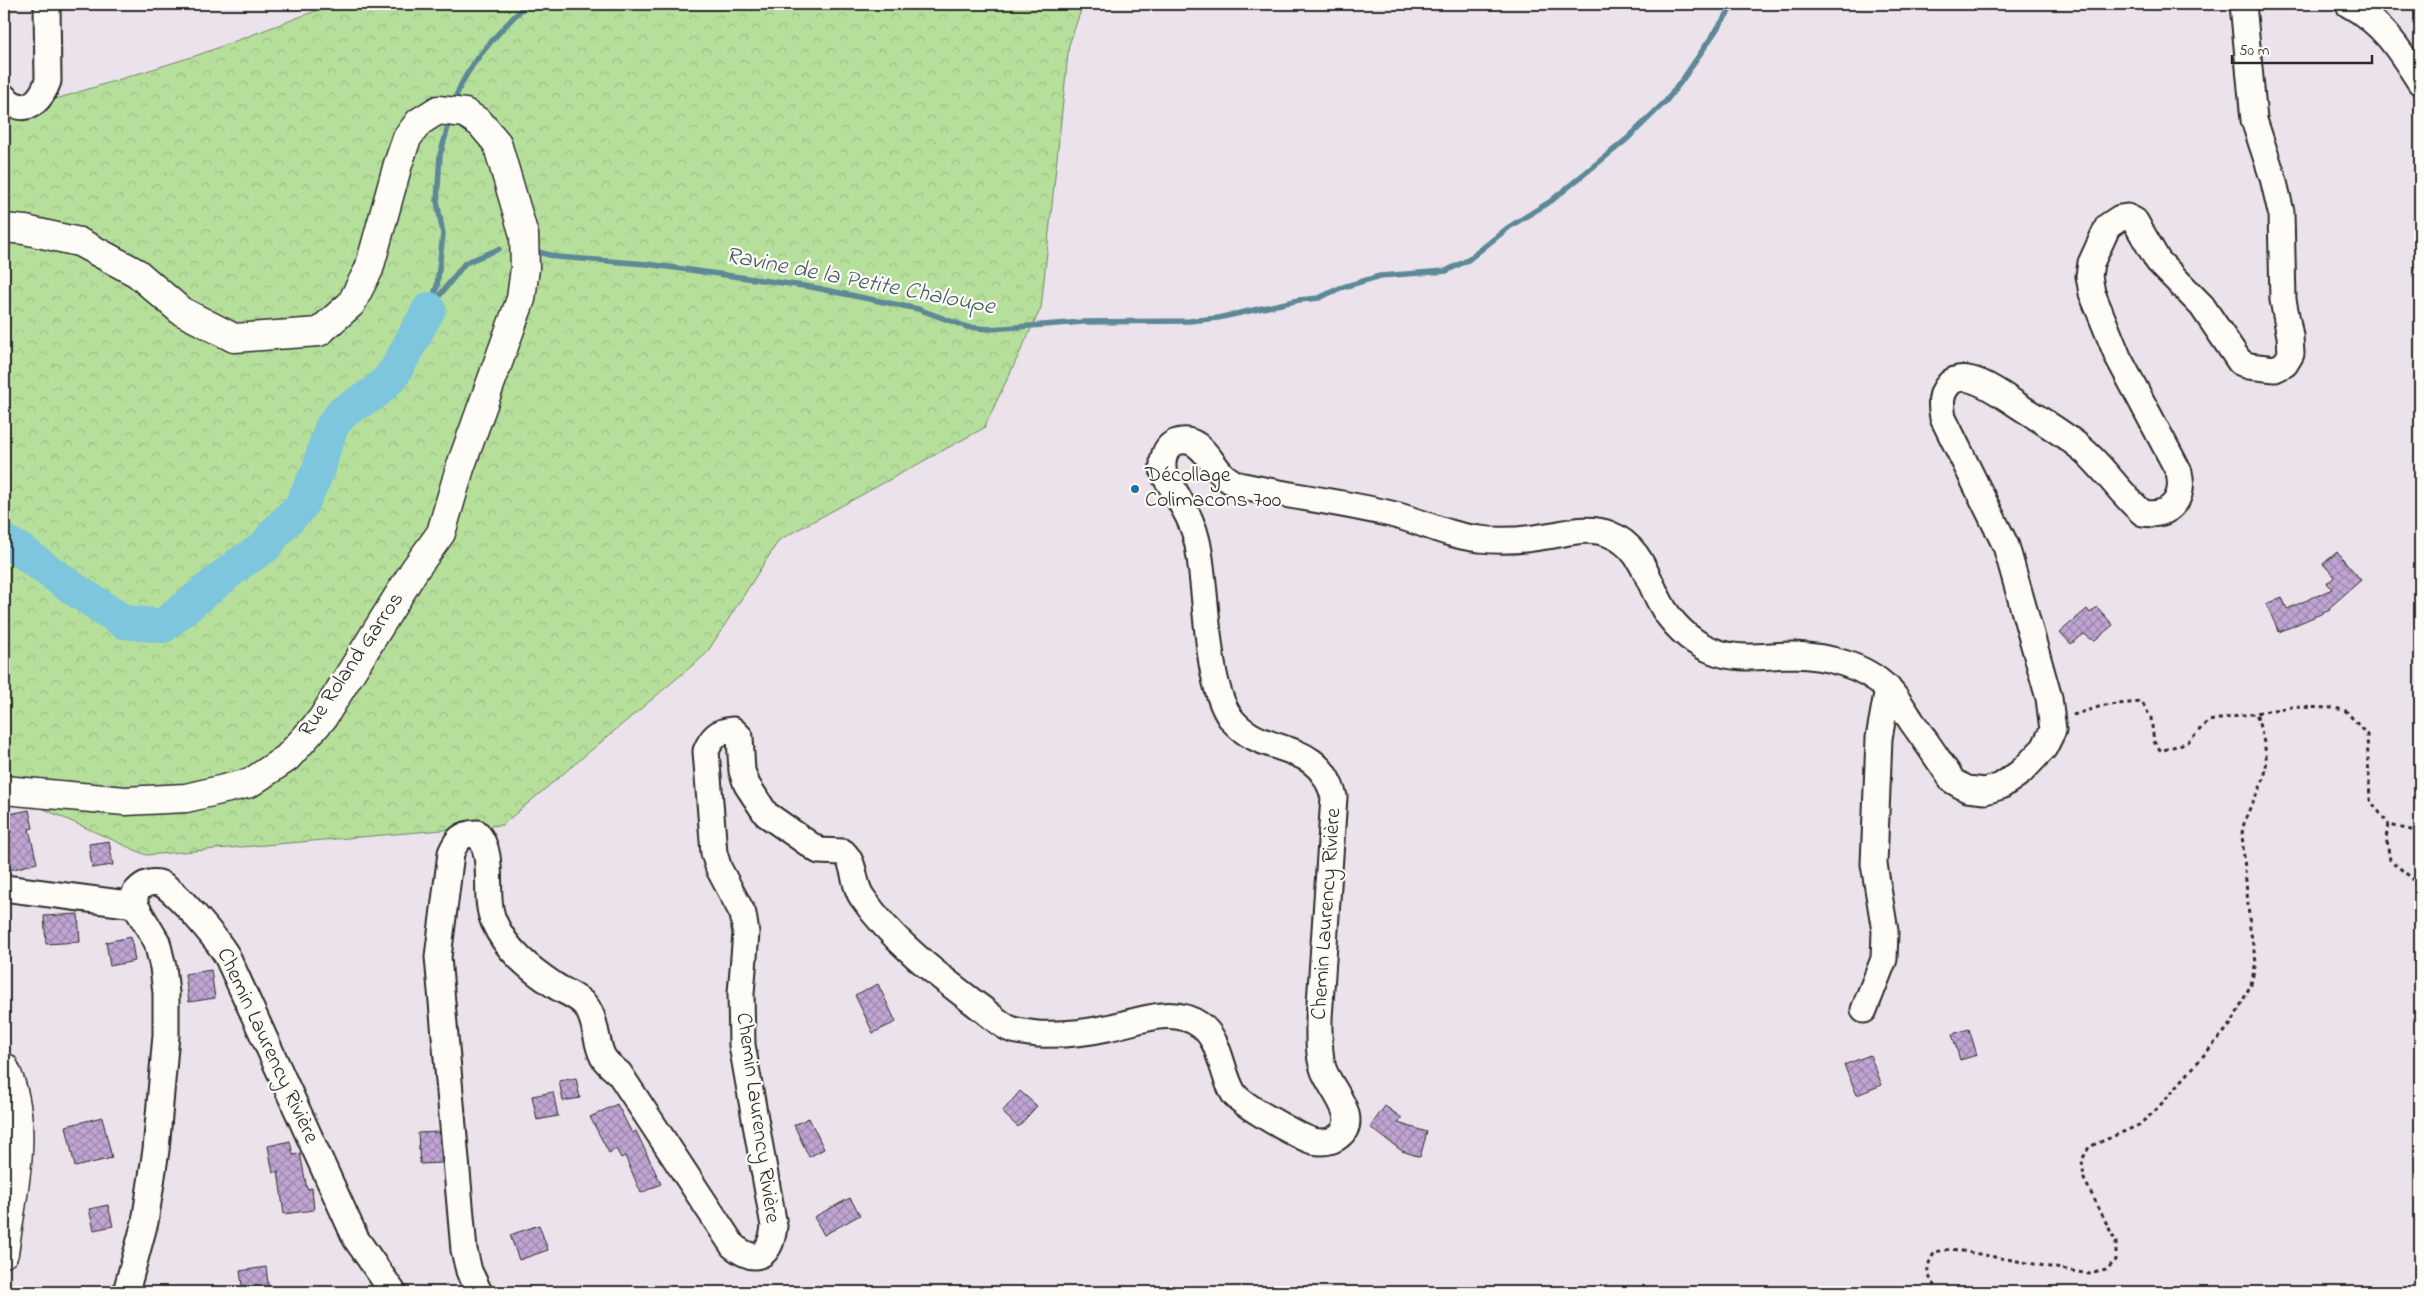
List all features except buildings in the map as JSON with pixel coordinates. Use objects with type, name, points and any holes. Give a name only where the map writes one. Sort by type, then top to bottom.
[{"type":"main road","name":"Rue Roland Garros","points":[[4,228],[26,230],[79,242],[137,272],[181,311],[234,338],[319,332],[351,304],[369,270],[407,138],[419,122],[438,110],[465,113],[480,123],[497,143],[524,235],[525,268],[521,299],[460,468],[441,533],[415,569],[322,719],[287,758],[250,784],[186,798],[125,801],[4,790]]},
{"type":"main road","points":[[4,1067],[12,1083],[18,1118],[16,1159],[4,1253]]},
{"type":"street","points":[[4,97],[17,106],[25,107],[33,104],[44,92],[48,81],[47,4]]},
{"type":"street","name":"Chemin Laurency Rivière","points":[[479,1292],[469,1271],[464,1250],[438,956],[451,853],[456,840],[464,834],[477,833],[483,841],[486,852],[489,903],[494,922],[505,942],[521,960],[586,1007],[594,1025],[603,1057],[620,1073],[733,1246],[744,1255],[756,1257],[764,1253],[772,1244],[774,1226],[742,1045],[741,1001],[746,933],[740,907],[719,869],[714,854],[706,751],[711,738],[722,731],[733,730],[740,737],[742,771],[747,785],[766,814],[819,851],[843,852],[853,864],[860,896],[882,924],[959,991],[1009,1029],[1049,1034],[1106,1029],[1170,1015],[1188,1018],[1202,1026],[1212,1039],[1226,1079],[1235,1096],[1251,1108],[1313,1140],[1331,1141],[1340,1136],[1346,1128],[1347,1115],[1327,1081],[1322,1066],[1319,1018],[1334,797],[1324,771],[1312,761],[1248,734],[1233,722],[1221,704],[1212,663],[1204,576],[1197,541],[1192,522],[1164,474],[1163,457],[1167,449],[1176,442],[1188,440],[1199,446],[1225,477],[1238,485],[1378,511],[1420,522],[1447,533],[1480,539],[1511,541],[1571,531],[1588,530],[1608,534],[1627,544],[1643,563],[1660,602],[1670,619],[1686,634],[1710,650],[1733,657],[1802,656],[1831,660],[1870,674],[1888,688],[1953,781],[1968,789],[1984,790],[2002,786],[2021,772],[2044,748],[2053,730],[2049,698],[2006,546],[1943,418],[1940,402],[1944,389],[1954,380],[1969,379],[1984,384],[2060,432],[2083,450],[2143,513],[2150,514],[2171,507],[2178,499],[2182,484],[2179,472],[2118,356],[2092,293],[2089,276],[2091,263],[2108,226],[2120,218],[2127,217],[2135,221],[2158,261],[2202,306],[2240,362],[2262,369],[2275,369],[2285,364],[2291,354],[2284,300],[2281,212],[2273,178],[2254,120],[2243,4]]},
{"type":"street","points":[[2348,4],[2371,19],[2391,37],[2420,82]]},
{"type":"street","points":[[1864,1010],[1884,959],[1885,932],[1874,864],[1879,738],[1888,688]]},
{"type":"street","name":"Chemin Laurency Rivière","points":[[135,905],[136,893],[142,886],[150,882],[161,884],[218,940],[228,956],[356,1239],[393,1292]]},
{"type":"street","points":[[4,888],[135,905],[142,920],[157,942],[166,993],[166,1035],[156,1150],[145,1222],[126,1292]]},
{"type":"path","points":[[2052,720],[2105,705],[2142,702],[2151,718],[2154,742],[2161,751],[2188,742],[2208,720],[2291,707],[2335,708],[2346,711],[2367,735],[2370,800],[2389,825],[2420,832]]},
{"type":"path","points":[[1941,1292],[1928,1278],[1928,1263],[1935,1252],[1951,1249],[2089,1274],[2106,1270],[2116,1260],[2116,1242],[2084,1179],[2082,1160],[2089,1147],[2139,1126],[2156,1110],[2232,1023],[2251,984],[2256,962],[2250,928],[2242,834],[2244,822],[2263,781],[2266,763],[2267,752],[2256,714]]},
{"type":"path","points":[[2389,825],[2386,837],[2390,860],[2420,885]]},
{"type":"path","points":[[2420,1070],[2420,1078]]},
{"type":"green space","points":[[328,4],[1083,4],[1069,45],[1041,308],[984,428],[779,540],[706,654],[502,825],[146,855],[4,791],[4,110],[11,113],[198,55],[326,7]]},
{"type":"waterway","points":[[454,103],[458,90],[474,63],[495,37],[527,4]]},
{"type":"waterway","name":"Ravine de la Petite Chaloupe","points":[[531,250],[557,257],[647,264],[811,287],[918,309],[967,327],[989,329],[1083,322],[1189,321],[1218,318],[1299,300],[1319,298],[1340,288],[1380,276],[1446,271],[1468,260],[1509,227],[1551,201],[1627,139],[1666,101],[1734,4]]},
{"type":"waterway","points":[[429,309],[437,286],[443,234],[437,201],[440,155],[450,120]]},
{"type":"waterway","name":"Ravine de la Petite Chaloupe","points":[[433,304],[465,263],[499,249]]},
{"type":"waterway","points":[[4,541],[124,622],[163,626],[240,563],[265,547],[275,533],[301,506],[319,469],[332,426],[343,412],[376,392],[393,375],[429,309]]},
{"type":"place","name":"Décollage Colimacons 700","points":[[1135,489]]}]
